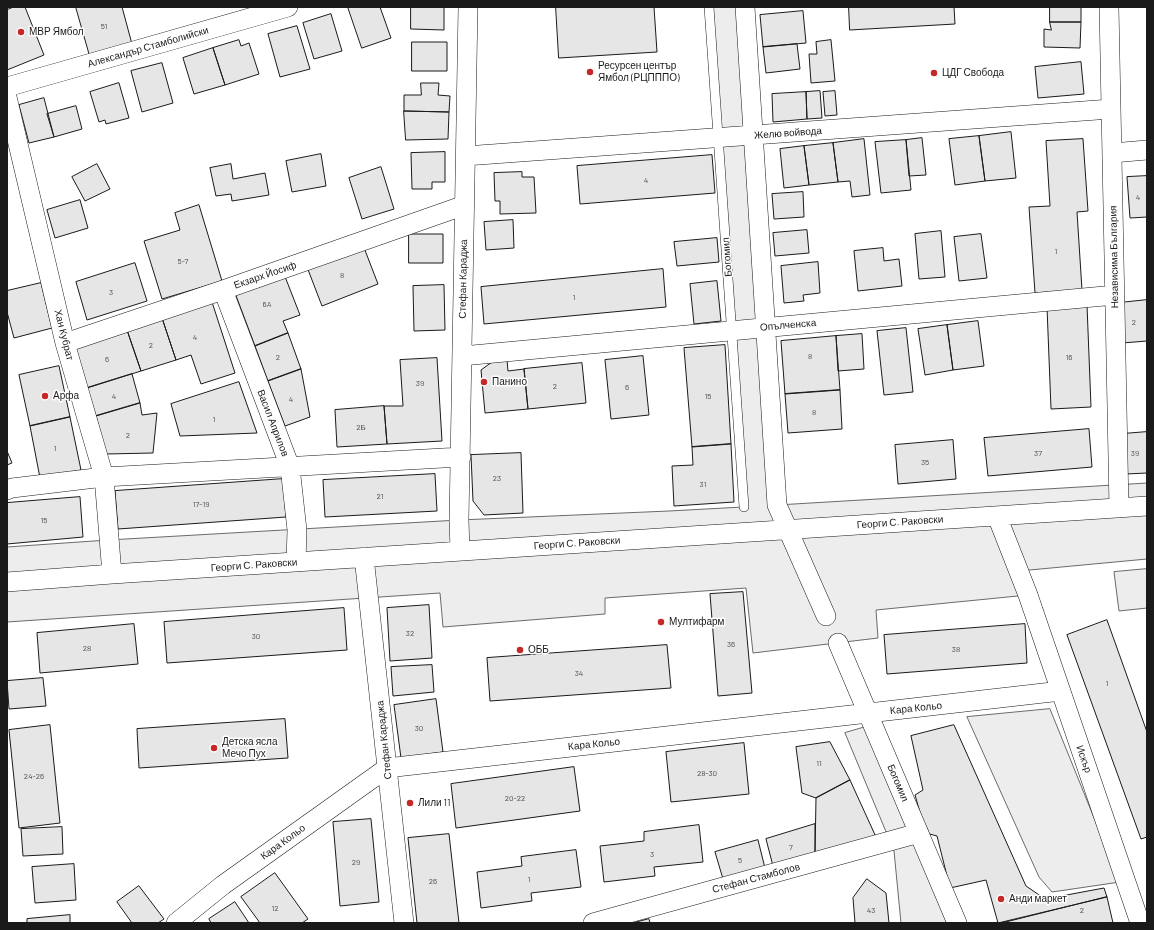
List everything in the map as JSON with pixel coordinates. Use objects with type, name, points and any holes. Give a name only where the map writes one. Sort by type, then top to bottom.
[{"type":"street","name":"Александър Стамболийски","points":[[7,86],[288,7]]},
{"type":"street","name":"Стефан Караджа","points":[[460,551],[459,520],[468,7]]},
{"type":"street","points":[[745,7],[777,505],[826,616]]},
{"type":"street","name":"Независима България","points":[[1109,7],[1119,508]]},
{"type":"street","name":"Хан Кубрат","points":[[7,97],[65,342],[104,477],[112,574]]},
{"type":"street","name":"Желю войвода","points":[[465,156],[1111,109]]},
{"type":"street","points":[[1112,153],[1147,150]]},
{"type":"street","name":"Екзарх Йосиф","points":[[65,342],[223,290],[464,205]]},
{"type":"street","name":"Васил Априлов","points":[[223,290],[290,466],[297,530],[296,562]]},
{"type":"street","name":"Опълченска","points":[[462,356],[1115,295]]},
{"type":"street","points":[[7,490],[12,488],[104,477],[460,457]]},
{"type":"street","name":"Георги С. Раковски","points":[[7,582],[1147,506]]},
{"type":"street","name":"Искър","points":[[997,516],[1028,594],[1140,923]]},
{"type":"street","name":"Стефан Караджа","points":[[364,557],[404,923]]},
{"type":"street","name":"Богомил","points":[[838,643],[957,923]]},
{"type":"street","name":"Кара Кольо","points":[[176,923],[223,885],[387,768],[1061,691]]},
{"type":"street","name":"Стефан Стамболов","points":[[592,923],[919,833]]},
{"type":"lane","name":"Богомил","points":[[709,7],[744,507]]},
{"type":"shaded area","points":[[709,7],[745,7],[777,505],[1147,483],[1147,559],[1019,571],[1028,595],[876,610],[878,638],[753,653],[746,588],[605,598],[605,614],[443,627],[440,593],[7,622],[7,547],[459,520],[743,507]]},
{"type":"shaded area","points":[[1147,569],[1147,608],[1119,611],[1114,572]]},
{"type":"shaded area","points":[[1050,709],[1120,882],[1052,892],[1039,877],[967,717]]},
{"type":"shaded area","points":[[869,726],[947,923],[901,923],[894,851],[845,733]]},
{"type":"building","name":"МВР Ямбол","points":[[14,7],[25,7],[44,55],[7,70],[7,10]]},
{"type":"building","points":[[76,7],[122,7],[132,44],[90,56]]},
{"type":"building","points":[[348,7],[380,7],[391,38],[362,48]]},
{"type":"building","points":[[411,7],[444,7],[444,30],[411,29]]},
{"type":"building","points":[[556,7],[654,7],[657,52],[559,58]]},
{"type":"building","points":[[849,7],[954,7],[955,24],[850,30]]},
{"type":"building","points":[[1050,7],[1081,7],[1081,22],[1050,22]]},
{"type":"building","points":[[803,11],[806,43],[763,47],[760,15]]},
{"type":"building","points":[[331,14],[342,51],[314,59],[303,23]]},
{"type":"building","points":[[1050,22],[1081,22],[1080,48],[1044,47],[1044,29],[1051,30]]},
{"type":"building","points":[[297,26],[310,69],[280,77],[268,34]]},
{"type":"building","points":[[239,40],[241,46],[249,43],[259,74],[225,85],[213,48]]},
{"type":"building","points":[[831,40],[835,81],[811,83],[809,54],[817,54],[816,42]]},
{"type":"building","points":[[412,42],[447,42],[447,71],[412,71]]},
{"type":"building","points":[[797,44],[800,69],[766,73],[763,47]]},
{"type":"building","points":[[213,48],[225,85],[194,94],[183,58]]},
{"type":"building","points":[[1081,62],[1084,94],[1038,98],[1035,67]]},
{"type":"building","points":[[162,63],[173,103],[142,112],[131,71]]},
{"type":"building","points":[[119,83],[129,118],[106,124],[105,120],[99,122],[90,92]]},
{"type":"building","points":[[421,83],[439,83],[438,95],[450,96],[449,112],[404,111],[404,95],[421,95]]},
{"type":"building","points":[[820,91],[822,118],[807,119],[806,92]]},
{"type":"building","points":[[835,91],[837,115],[825,116],[823,92]]},
{"type":"building","points":[[806,92],[807,119],[773,122],[772,94]]},
{"type":"building","points":[[44,98],[54,137],[29,143],[19,105]]},
{"type":"building","points":[[76,106],[82,129],[54,137],[47,114]]},
{"type":"building","points":[[404,111],[449,112],[448,139],[406,140]]},
{"type":"building","points":[[1011,132],[1016,178],[985,181],[979,136]]},
{"type":"building","points":[[979,136],[985,181],[955,185],[949,139]]},
{"type":"building","points":[[922,138],[926,175],[909,176],[906,140]]},
{"type":"building","points":[[864,139],[870,195],[852,197],[850,181],[838,182],[833,143]]},
{"type":"building","points":[[1083,139],[1088,211],[1077,212],[1082,290],[1035,293],[1029,207],[1050,206],[1046,141]]},
{"type":"building","points":[[906,140],[911,190],[881,193],[875,142]]},
{"type":"building","points":[[833,143],[838,182],[809,185],[804,146]]},
{"type":"building","points":[[804,146],[809,185],[784,188],[780,149]]},
{"type":"building","points":[[445,152],[445,182],[432,182],[432,189],[412,189],[411,153]]},
{"type":"building","points":[[321,154],[326,186],[292,192],[286,161]]},
{"type":"building","points":[[712,155],[715,193],[580,204],[577,166]]},
{"type":"building","points":[[97,164],[110,189],[85,201],[72,177]]},
{"type":"building","points":[[231,164],[233,179],[265,173],[269,195],[232,201],[231,194],[216,196],[210,168]]},
{"type":"building","points":[[381,167],[394,209],[362,219],[349,178]]},
{"type":"building","points":[[522,172],[522,177],[534,177],[536,213],[500,214],[500,201],[495,201],[494,173]]},
{"type":"building","points":[[1147,176],[1147,217],[1130,218],[1127,177]]},
{"type":"building","points":[[803,192],[804,217],[774,219],[772,194]]},
{"type":"building","points":[[80,200],[88,228],[55,238],[47,210]]},
{"type":"building","points":[[199,205],[222,281],[162,299],[144,241],[180,230],[175,213]]},
{"type":"building","points":[[513,220],[514,248],[486,250],[484,222]]},
{"type":"building","points":[[807,230],[809,253],[775,256],[773,233]]},
{"type":"building","points":[[941,231],[945,277],[919,279],[915,234]]},
{"type":"building","points":[[409,234],[443,234],[443,263],[409,263]]},
{"type":"building","points":[[981,234],[987,278],[959,281],[954,237]]},
{"type":"building","points":[[717,238],[719,262],[677,266],[674,242]]},
{"type":"building","points":[[363,245],[378,284],[322,306],[307,267]]},
{"type":"building","points":[[883,248],[884,261],[899,259],[902,286],[858,291],[854,251]]},
{"type":"building","points":[[818,262],[820,293],[803,295],[804,301],[784,303],[781,266]]},
{"type":"building","points":[[135,263],[147,301],[87,320],[76,282]]},
{"type":"building","points":[[663,269],[666,307],[484,324],[481,287]]},
{"type":"building","points":[[284,274],[300,315],[283,321],[288,333],[255,346],[235,293]]},
{"type":"building","points":[[717,281],[721,321],[694,324],[690,284]]},
{"type":"building","points":[[41,283],[52,328],[14,338],[7,312],[7,291]]},
{"type":"building","points":[[444,285],[445,330],[414,331],[413,286]]},
{"type":"building","points":[[1147,300],[1147,341],[1122,343],[1119,303]]},
{"type":"building","points":[[212,302],[235,373],[201,384],[191,355],[176,360],[162,318]]},
{"type":"building","points":[[1087,305],[1091,407],[1051,409],[1047,307]]},
{"type":"building","points":[[162,318],[176,360],[141,371],[127,330]]},
{"type":"building","points":[[978,321],[984,366],[953,370],[947,325]]},
{"type":"building","points":[[947,325],[953,370],[925,375],[918,329]]},
{"type":"building","points":[[906,328],[913,392],[884,395],[877,331]]},
{"type":"building","points":[[127,330],[141,371],[87,388],[74,347]]},
{"type":"building","points":[[288,333],[301,369],[268,381],[255,346]]},
{"type":"building","points":[[862,334],[864,369],[838,371],[836,336]]},
{"type":"building","points":[[836,336],[840,390],[785,394],[781,341]]},
{"type":"building","points":[[725,345],[731,444],[692,447],[684,348]]},
{"type":"building","points":[[643,356],[649,415],[611,419],[605,360]]},
{"type":"building","points":[[437,358],[442,441],[387,444],[384,406],[403,406],[400,360]]},
{"type":"building","points":[[507,360],[508,371],[524,369],[528,409],[485,413],[481,370],[492,362]]},
{"type":"building","points":[[582,363],[586,403],[528,409],[524,369]]},
{"type":"building","name":"Арфа","points":[[59,366],[70,417],[30,426],[19,375]]},
{"type":"building","points":[[301,369],[310,417],[285,426],[268,381]]},
{"type":"building","points":[[132,374],[140,403],[96,416],[87,388]]},
{"type":"building","points":[[239,382],[257,433],[180,436],[171,404]]},
{"type":"building","points":[[840,390],[842,429],[788,433],[785,394]]},
{"type":"building","points":[[140,403],[142,415],[157,413],[153,453],[106,454],[96,416]]},
{"type":"building","points":[[384,406],[387,444],[337,447],[335,410]]},
{"type":"building","points":[[70,417],[81,470],[40,478],[30,426]]},
{"type":"building","points":[[1089,429],[1092,467],[988,476],[984,438]]},
{"type":"building","points":[[1147,432],[1147,473],[1126,474],[1122,434]]},
{"type":"building","points":[[953,440],[956,479],[898,484],[895,445]]},
{"type":"building","points":[[731,444],[734,502],[674,506],[672,466],[693,465],[692,447]]},
{"type":"building","points":[[7,451],[12,463],[7,465]]},
{"type":"building","points":[[521,453],[523,513],[484,515],[473,501],[471,455]]},
{"type":"building","points":[[435,474],[437,511],[325,517],[323,480]]},
{"type":"building","points":[[283,479],[286,517],[118,529],[115,491]]},
{"type":"building","points":[[80,497],[83,537],[7,544],[7,503]]},
{"type":"building","points":[[743,592],[752,693],[718,696],[710,594]]},
{"type":"building","points":[[429,605],[432,658],[390,661],[387,608]]},
{"type":"building","points":[[344,608],[347,650],[167,663],[164,622]]},
{"type":"building","points":[[1107,620],[1147,732],[1147,837],[1141,839],[1067,635]]},
{"type":"building","points":[[134,624],[138,664],[40,673],[37,633]]},
{"type":"building","points":[[1025,624],[1027,663],[887,674],[884,635]]},
{"type":"building","points":[[667,645],[671,688],[490,701],[487,658]]},
{"type":"building","points":[[432,665],[434,692],[393,696],[391,667]]},
{"type":"building","points":[[43,678],[46,706],[9,709],[7,681]]},
{"type":"building","points":[[436,699],[443,752],[401,758],[394,705]]},
{"type":"building","points":[[285,719],[288,758],[139,768],[137,729]]},
{"type":"building","points":[[50,725],[60,823],[19,828],[9,730]]},
{"type":"building","points":[[954,725],[1026,886],[1045,899],[1104,888],[1107,897],[998,923],[986,880],[950,888],[937,836],[926,833],[915,795],[923,790],[911,736]]},
{"type":"building","points":[[830,742],[850,780],[816,798],[802,793],[796,747]]},
{"type":"building","points":[[744,743],[749,794],[671,802],[666,752]]},
{"type":"building","points":[[574,767],[580,811],[456,828],[451,784]]},
{"type":"building","points":[[850,780],[876,837],[815,854],[816,798]]},
{"type":"building","points":[[371,819],[379,902],[340,906],[333,822]]},
{"type":"building","points":[[815,824],[815,854],[773,866],[766,839]]},
{"type":"building","points":[[699,825],[703,862],[654,867],[655,876],[604,882],[600,846],[644,841],[644,832]]},
{"type":"building","points":[[62,827],[63,854],[23,856],[21,829]]},
{"type":"building","points":[[449,834],[459,923],[417,923],[408,838]]},
{"type":"building","points":[[758,840],[765,868],[723,879],[715,852]]},
{"type":"building","points":[[576,850],[581,887],[531,893],[532,901],[481,908],[477,872],[522,866],[521,857]]},
{"type":"building","points":[[74,864],[76,900],[35,903],[32,867]]},
{"type":"building","points":[[275,873],[308,919],[302,923],[260,923],[241,897]]},
{"type":"building","points":[[867,879],[886,893],[889,923],[855,923],[853,898]]},
{"type":"building","points":[[139,886],[164,919],[158,923],[132,923],[117,902]]},
{"type":"building","points":[[1107,897],[1113,923],[1002,923]]},
{"type":"building","points":[[235,902],[249,923],[211,923],[209,919]]},
{"type":"building","points":[[70,915],[70,923],[27,923],[27,919]]},
{"type":"building","points":[[649,919],[650,923],[633,923]]},
{"type":"place","name":"МВР Ямбол","points":[[21,32]]},
{"type":"place","name":"Ресурсен център Ямбол (РЦПППО)","points":[[590,72]]},
{"type":"place","name":"ЦДГ Свобода","points":[[934,73]]},
{"type":"place","name":"Панино","points":[[484,382]]},
{"type":"place","name":"Арфа","points":[[45,396]]},
{"type":"place","name":"Мултифарм","points":[[661,622]]},
{"type":"place","name":"ОББ","points":[[520,650]]},
{"type":"place","name":"Детска ясла Мечо Пух","points":[[214,748]]},
{"type":"place","name":"Лили 11","points":[[410,803]]},
{"type":"place","name":"Анди маркет","points":[[1001,899]]}]
